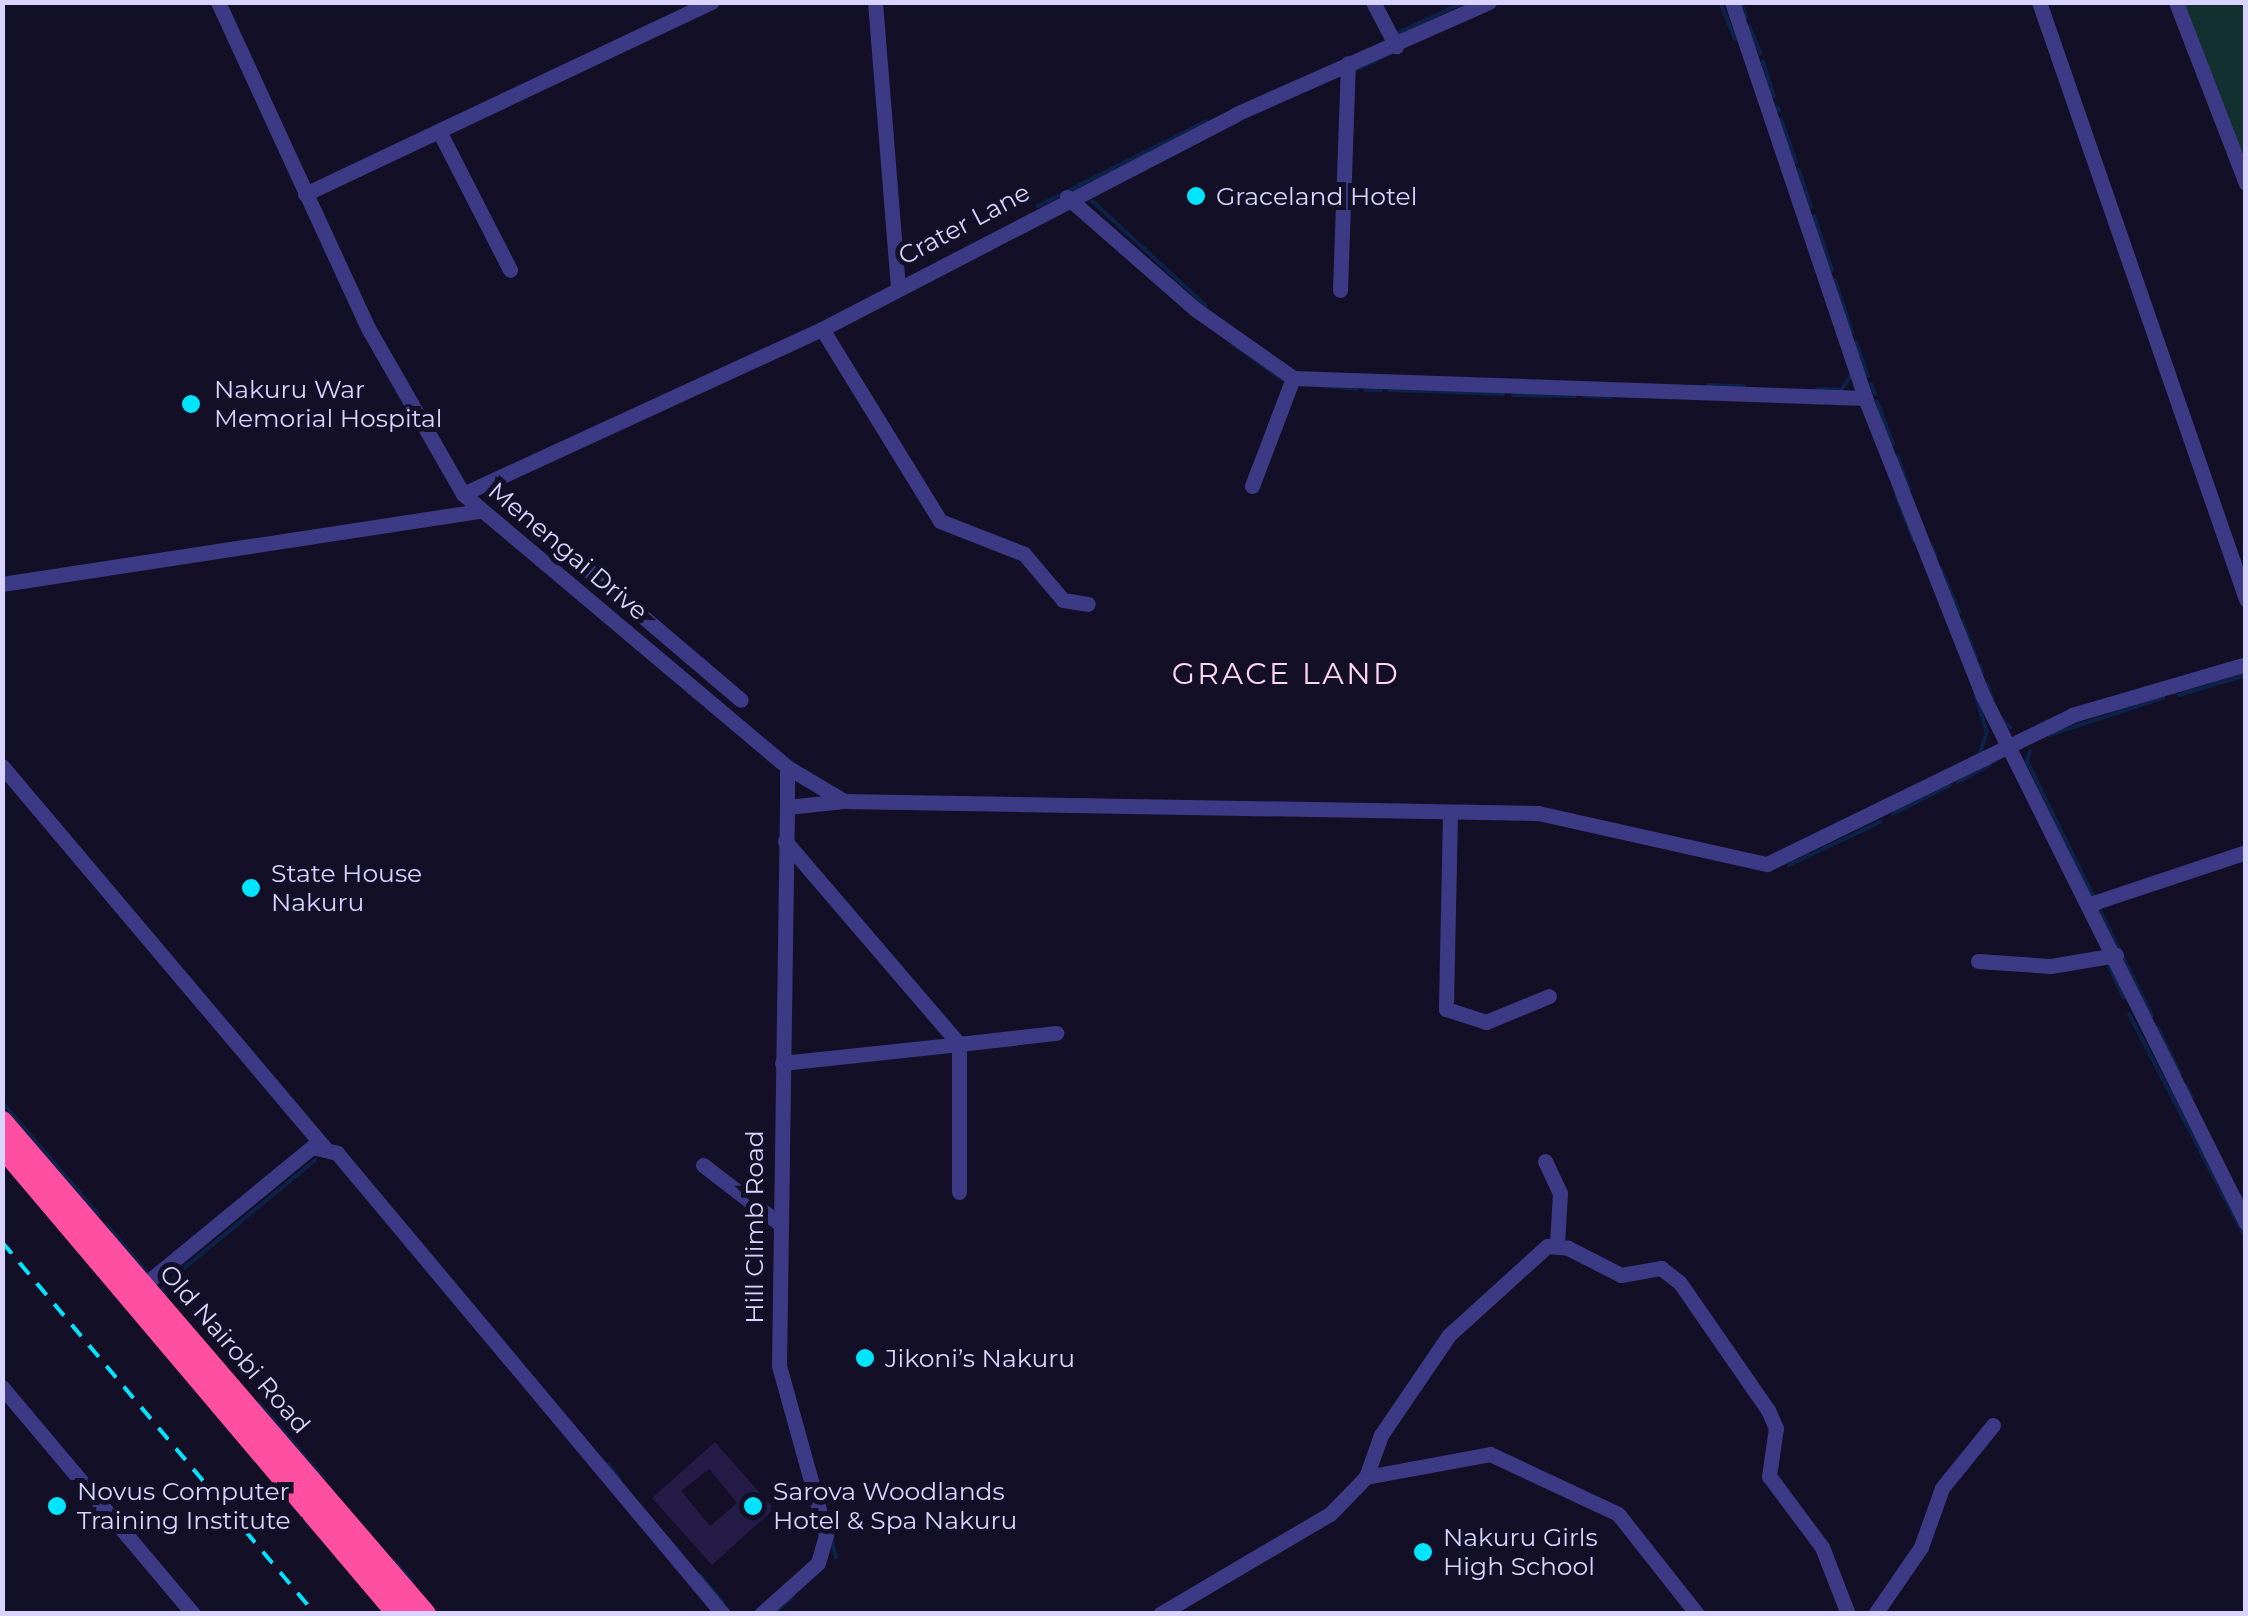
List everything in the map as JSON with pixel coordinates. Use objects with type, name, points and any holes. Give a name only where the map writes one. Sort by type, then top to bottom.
[{"type":"highway","name":"Old Nairobi Road","points":[[2,1122],[425,1614]]},
{"type":"highway","name":"Old Nairobi Road","points":[[2,1146],[398,1614]]},
{"type":"street","name":"Menengai Drive","points":[[218,2],[368,328],[463,494],[787,766],[844,801]]},
{"type":"street","points":[[305,194],[712,2]]},
{"type":"street","points":[[875,2],[898,287]]},
{"type":"street","points":[[1373,2],[1396,46]]},
{"type":"street","name":"Crater Lane","points":[[463,494],[822,329],[1068,197],[1348,62],[1396,46],[1489,2]]},
{"type":"street","points":[[1732,2],[1864,398],[2008,749],[2116,955],[2246,1223]]},
{"type":"street","points":[[2040,2],[2246,599]]},
{"type":"street","points":[[2176,2],[2246,183]]},
{"type":"street","points":[[1340,290],[1348,62]]},
{"type":"street","points":[[439,131],[510,270]]},
{"type":"street","points":[[1068,197],[1195,309],[1293,378],[1864,398]]},
{"type":"street","points":[[822,329],[940,521],[1024,554],[1062,600],[1088,604]]},
{"type":"street","points":[[1252,486],[1293,378]]},
{"type":"street","points":[[487,484],[741,700]]},
{"type":"street","points":[[2,584],[478,510]]},
{"type":"street","points":[[787,807],[844,801],[1538,813],[1767,864],[2072,715],[2246,664]]},
{"type":"street","points":[[2,766],[723,1614]]},
{"type":"street","name":"Hill Climb Road","points":[[761,1614],[818,1564],[826,1535],[780,1376],[787,766]]},
{"type":"street","points":[[1450,814],[1446,1009],[1486,1022],[1549,996]]},
{"type":"street","points":[[784,842],[959,1044],[959,1192]]},
{"type":"street","points":[[2090,904],[2246,852]]},
{"type":"street","points":[[1978,962],[2051,966],[2116,955]]},
{"type":"street","points":[[782,1063],[1056,1033]]},
{"type":"street","points":[[144,1285],[312,1147],[324,1147]]},
{"type":"street","points":[[1544,1162],[1560,1194],[1556,1244]]},
{"type":"street","points":[[703,1165],[780,1224]]},
{"type":"street","points":[[1160,1614],[1330,1514],[1366,1478],[1381,1436],[1450,1335],[1501,1283],[1556,1244]]},
{"type":"street","points":[[1556,1244],[1621,1275],[1661,1268],[1680,1282],[1768,1410],[1776,1428],[1770,1476],[1822,1547],[1848,1614]]},
{"type":"street","points":[[2,1387],[192,1614]]},
{"type":"street","points":[[1874,1614],[1921,1547],[1942,1488],[1993,1425]]},
{"type":"street","points":[[1366,1478],[1500,1456],[1618,1514],[1697,1614]]},
{"type":"green space","points":[[2180,3],[2245,3],[2245,172]]},
{"type":"building","name":"Sarova Woodlands Hotel & Spa Nakuru","points":[[715,1442],[774,1509],[712,1565],[652,1498]],"holes":[[[709,1469],[737,1503],[710,1526],[681,1491]]]},
{"type":"waterway","points":[[1396,34],[1464,2]]},
{"type":"waterway","points":[[1720,2],[1735,39]]},
{"type":"waterway","points":[[1741,2],[1746,17]]},
{"type":"waterway","points":[[1749,26],[1761,54]]},
{"type":"waterway","points":[[1353,71],[1394,52]]},
{"type":"waterway","points":[[1763,61],[1774,96]]},
{"type":"waterway","points":[[1777,107],[1779,111]]},
{"type":"waterway","points":[[1781,119],[1796,162]]},
{"type":"waterway","points":[[1038,206],[1207,121]]},
{"type":"waterway","points":[[1799,170],[1811,207]]},
{"type":"waterway","points":[[1092,201],[1205,305]]},
{"type":"waterway","points":[[1814,216],[1832,270]]},
{"type":"waterway","points":[[1835,280],[1852,332]]},
{"type":"waterway","points":[[1856,342],[1868,376]]},
{"type":"waterway","points":[[1233,344],[1282,379]]},
{"type":"waterway","points":[[1817,389],[1841,390],[1850,377]]},
{"type":"waterway","points":[[1871,384],[1875,394]]},
{"type":"waterway","points":[[1708,385],[1744,386]]},
{"type":"waterway","points":[[1323,386],[1356,389]]},
{"type":"waterway","points":[[1365,390],[1381,390]]},
{"type":"waterway","points":[[1389,390],[1503,394]]},
{"type":"waterway","points":[[1513,395],[1575,396]]},
{"type":"waterway","points":[[1585,396],[1611,397]]},
{"type":"waterway","points":[[1877,401],[1893,444]]},
{"type":"waterway","points":[[1897,456],[1909,489]]},
{"type":"waterway","points":[[1896,495],[1914,541]]},
{"type":"waterway","points":[[1932,547],[1936,557]]},
{"type":"waterway","points":[[1940,567],[1959,612]]},
{"type":"waterway","points":[[1962,621],[1976,658]]},
{"type":"waterway","points":[[1980,666],[1982,673]]},
{"type":"waterway","points":[[2179,695],[2246,675]]},
{"type":"waterway","points":[[1987,684],[1992,698]]},
{"type":"waterway","points":[[1976,697],[1987,732],[1980,754]]},
{"type":"waterway","points":[[2049,735],[2163,698]]},
{"type":"waterway","points":[[2002,720],[2010,727]]},
{"type":"waterway","points":[[2030,751],[2027,761],[2093,896]]},
{"type":"waterway","points":[[1957,782],[1990,765]]},
{"type":"waterway","points":[[1893,814],[1950,785]]},
{"type":"waterway","points":[[1789,865],[1880,822]]},
{"type":"waterway","points":[[2099,909],[2152,1016]]},
{"type":"waterway","points":[[2109,966],[2124,998]]},
{"type":"waterway","points":[[2129,1014],[2246,1239]]},
{"type":"waterway","points":[[2158,1028],[2180,1074]]},
{"type":"waterway","points":[[2186,1086],[2192,1097]]},
{"type":"waterway","points":[[2,1102],[98,1214]]},
{"type":"waterway","points":[[166,1296],[162,1290],[183,1269],[315,1160]]},
{"type":"waterway","points":[[2241,1196],[2246,1205]]},
{"type":"waterway","points":[[107,1225],[147,1273]]},
{"type":"waterway","points":[[259,1403],[324,1479]]},
{"type":"waterway","points":[[608,1464],[620,1480]]},
{"type":"waterway","points":[[831,1538],[836,1557]]},
{"type":"waterway","points":[[395,1562],[412,1581]]},
{"type":"waterway","points":[[700,1575],[723,1602]]},
{"type":"waterway","points":[[773,1614],[793,1596]]},
{"type":"railway","points":[[2,1242],[315,1614]]},
{"type":"place","name":"Graceland Hotel","points":[[1196,196]]},
{"type":"place","name":"Nakuru War Memorial Hospital","points":[[191,404]]},
{"type":"place","name":"State House Nakuru","points":[[251,888]]},
{"type":"place","name":"Jikoni’s Nakuru","points":[[865,1358]]},
{"type":"place","name":"Novus Computer Training Institute","points":[[57,1506]]},
{"type":"place","name":"Sarova Woodlands Hotel & Spa Nakuru","points":[[753,1506]]},
{"type":"place","name":"Nakuru Girls High School","points":[[1423,1552]]},
{"type":"district","name":"GRACE LAND","points":[[1286,674]]}]
